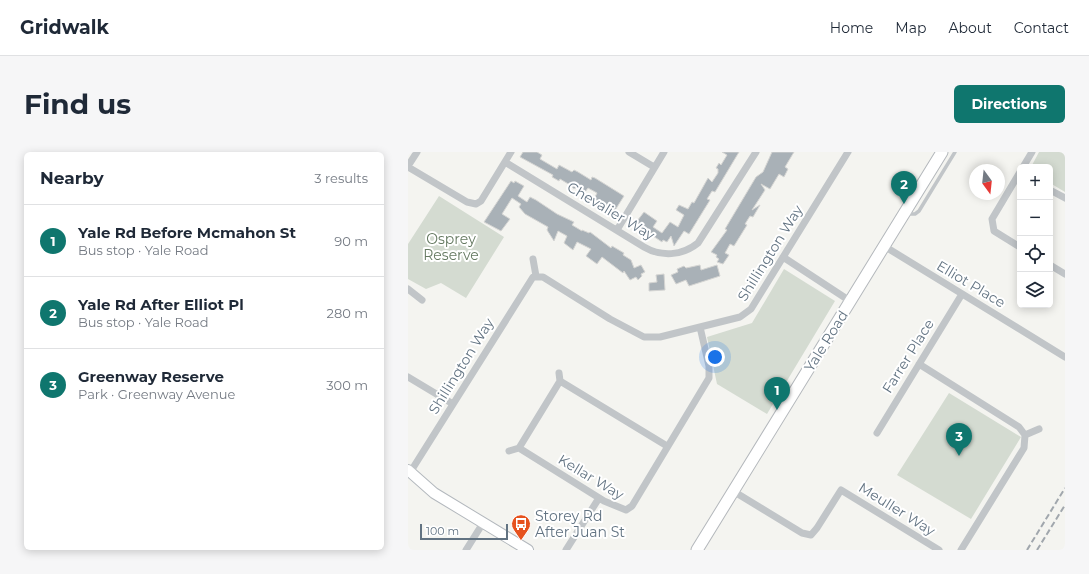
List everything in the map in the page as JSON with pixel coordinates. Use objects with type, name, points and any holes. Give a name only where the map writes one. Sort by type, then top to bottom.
[{"type":"main road","name":"Yale Road","points":[[697,550],[942,152]]},
{"type":"street","points":[[417,152],[408,167],[467,202],[476,204],[481,200],[511,152]]},
{"type":"street","points":[[629,152],[654,167]]},
{"type":"street","points":[[617,230],[664,152]]},
{"type":"street","name":"Chevalier Way","points":[[505,162],[654,253],[663,255],[683,251],[695,246],[704,236],[756,152]]},
{"type":"street","name":"Shillington Way","points":[[409,471],[453,404],[530,279],[536,276],[543,277],[610,319],[644,337],[660,337],[746,314],[751,309],[784,257],[848,152]]},
{"type":"street","points":[[1025,164],[1032,152]]},
{"type":"street","points":[[1017,177],[992,219],[994,231],[1017,245]]},
{"type":"street","points":[[1053,192],[1065,198]]},
{"type":"street","name":"Elliot Place","points":[[884,246],[1065,357]]},
{"type":"street","points":[[784,257],[850,301]]},
{"type":"street","points":[[533,259],[536,276]]},
{"type":"street","points":[[1053,267],[1065,274]]},
{"type":"street","points":[[408,289],[422,300]]},
{"type":"street","name":"Farrer Place","points":[[877,434],[962,294]]},
{"type":"street","name":"Kellar Way","points":[[519,448],[599,498],[622,510],[630,508],[709,378],[709,366],[700,327]]},
{"type":"street","points":[[919,364],[1019,426],[1025,435],[1024,448],[961,550]]},
{"type":"street","points":[[509,451],[519,448],[560,381],[559,373]]},
{"type":"street","points":[[408,377],[453,404]]},
{"type":"street","points":[[560,381],[667,446]]},
{"type":"street","points":[[1025,435],[1039,429]]},
{"type":"street","points":[[409,471],[434,493],[528,550]]},
{"type":"street","name":"Meuller Way","points":[[733,491],[802,533],[811,534],[818,528],[841,487],[939,550]]},
{"type":"street","points":[[566,550],[599,498]]},
{"type":"street","points":[[466,550],[483,523]]},
{"type":"lane","points":[[904,214],[915,214],[918,212],[955,152]]},
{"type":"green space","points":[[1039,152],[1065,152],[1065,192],[1053,185],[1053,164],[1033,164]]},
{"type":"green space","name":"Osprey Reserve","points":[[439,196],[504,237],[466,298],[441,283],[426,289],[408,279],[408,244]]},
{"type":"green space","points":[[784,269],[835,301],[767,414],[717,384],[707,337],[752,323]]},
{"type":"green space","points":[[949,393],[1021,437],[971,519],[897,475]]},
{"type":"building","points":[[523,152],[537,152],[542,155],[540,159],[557,169],[559,165],[572,172],[574,170],[591,180],[592,177],[595,178],[624,196],[612,215],[600,208],[601,206],[596,203],[597,201],[594,199],[597,193],[588,188],[585,192],[575,188],[574,189],[560,179],[559,181],[552,177],[553,175],[520,157]]},
{"type":"building","points":[[722,152],[739,152],[715,192],[712,191],[707,199],[710,200],[689,234],[684,231],[674,246],[671,236],[667,242],[663,240],[662,242],[634,225],[644,212],[657,221],[653,227],[662,233],[670,222],[678,227],[684,215],[676,210],[679,205],[688,209],[692,202],[694,203],[708,178],[712,182],[718,173],[718,169],[716,168],[719,163],[721,165],[727,155]]},
{"type":"building","points":[[772,152],[794,152],[785,167],[788,169],[784,177],[779,174],[770,189],[761,184],[765,190],[752,210],[760,205],[753,217],[750,216],[745,224],[747,225],[734,246],[730,244],[725,253],[729,255],[723,264],[717,262],[719,259],[716,257],[717,255],[711,252],[727,230],[725,229],[756,177],[763,172]]},
{"type":"building","points":[[511,181],[514,183],[515,181],[524,186],[518,196],[527,202],[530,197],[557,214],[574,222],[572,225],[582,231],[590,232],[611,248],[612,246],[624,253],[623,255],[631,260],[634,268],[641,265],[645,272],[641,274],[642,276],[638,280],[636,277],[630,280],[624,271],[623,273],[602,257],[597,264],[586,256],[591,249],[577,242],[573,250],[564,243],[567,236],[558,231],[554,241],[547,230],[548,227],[525,214],[519,207],[521,204],[512,198],[502,214],[510,219],[501,231],[484,222]]},
{"type":"building","points":[[700,265],[701,270],[717,265],[720,276],[689,286],[686,280],[676,284],[671,275],[678,272],[677,269],[684,266],[686,268]]},
{"type":"building","points":[[664,274],[665,290],[649,291],[649,283],[657,282],[656,275]]},
{"type":"railway","points":[[1027,550],[1065,488]]},
{"type":"railway","points":[[1037,550],[1065,505]]},
{"type":"place","name":"Yale Rd After Elliot Pl","points":[[904,204]]},
{"type":"place","name":"Yale Rd Before Mcmahon St","points":[[777,410]]},
{"type":"place","name":"Greenway Reserve","points":[[959,456]]},
{"type":"place","name":"Storey Rd After Juan St","points":[[521,541]]}]
